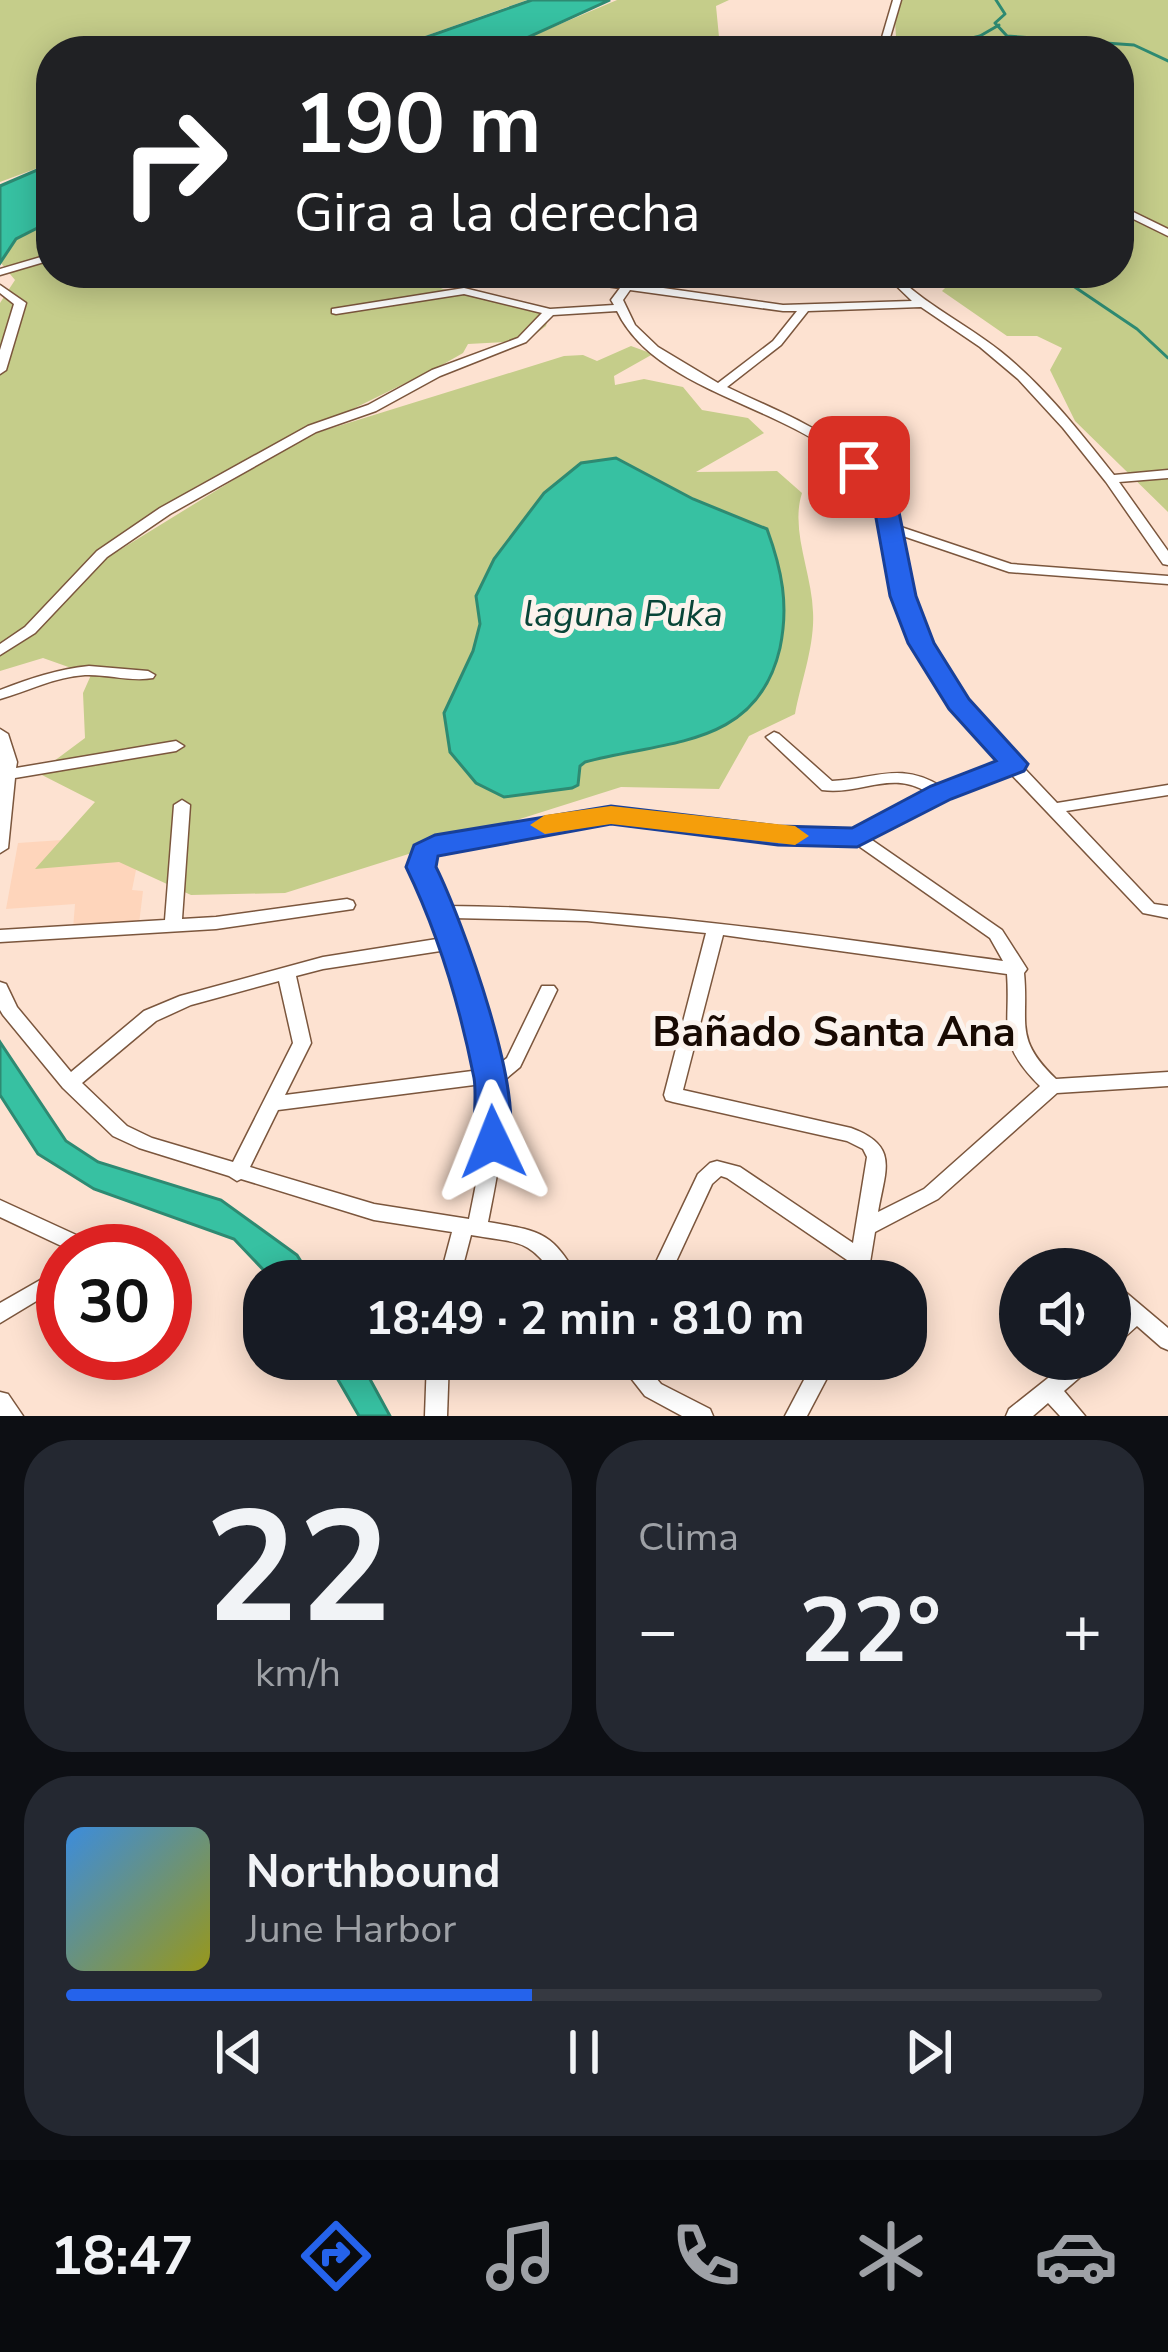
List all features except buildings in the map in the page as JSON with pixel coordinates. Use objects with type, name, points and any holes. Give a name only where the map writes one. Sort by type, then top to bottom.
[{"type":"street","points":[[886,36],[897,0]]},
{"type":"street","points":[[1134,216],[1168,233]]},
{"type":"street","points":[[0,272],[36,261]]},
{"type":"street","points":[[0,288],[20,303],[0,370]]},
{"type":"street","points":[[624,288],[618,295],[619,308],[643,342],[850,460],[877,491],[903,596],[921,643],[958,703],[1161,912]]},
{"type":"street","points":[[633,288],[804,309],[922,304]]},
{"type":"street","points":[[904,288],[1001,358],[1109,479],[1168,561]]},
{"type":"street","points":[[336,311],[464,290],[550,312],[619,308]]},
{"type":"street","points":[[721,387],[768,352],[804,309]]},
{"type":"street","points":[[0,651],[30,630],[102,554],[166,511],[311,430],[372,408],[436,373],[522,340],[550,312]]},
{"type":"street","points":[[1109,479],[1168,474]]},
{"type":"street","points":[[889,526],[990,564],[1027,572],[1168,580]]},
{"type":"street","points":[[0,695],[56,675],[100,671],[124,677],[148,675]]},
{"type":"street","points":[[0,734],[8,774],[0,848]]},
{"type":"street","points":[[773,737],[828,786],[902,773],[920,777],[941,793]]},
{"type":"street","points":[[8,774],[176,746]]},
{"type":"street","points":[[457,1260],[493,1142],[490,1078],[443,912],[420,861],[435,844],[611,815],[778,836],[857,837],[941,793],[1014,764]]},
{"type":"street","points":[[1055,808],[1168,790]]},
{"type":"street","points":[[173,926],[182,805]]},
{"type":"street","points":[[857,837],[996,934],[1018,969],[1019,1046],[1052,1086]]},
{"type":"street","points":[[0,936],[173,926],[347,905]]},
{"type":"street","points":[[443,912],[528,912],[716,929],[1018,969]]},
{"type":"street","points":[[716,929],[673,1095],[851,1135],[870,1144],[877,1157],[862,1260]]},
{"type":"street","points":[[70,1083],[120,1038],[167,1007],[286,972],[452,943]]},
{"type":"street","points":[[237,1173],[304,1034],[286,972]]},
{"type":"street","points":[[0,988],[9,1010],[70,1083],[120,1131],[237,1173],[374,1212],[531,1237],[555,1260]]},
{"type":"street","points":[[273,1104],[490,1078],[514,1062],[548,990]]},
{"type":"street","points":[[867,1227],[931,1194],[1052,1086],[1168,1079]]},
{"type":"street","points":[[667,1260],[705,1179],[716,1168],[733,1172],[846,1260]]},
{"type":"street","points":[[0,1208],[36,1225]]},
{"type":"street","points":[[0,1314],[36,1292]]},
{"type":"street","points":[[1131,1311],[1168,1341]]},
{"type":"street","points":[[1131,1320],[1136,1316]]},
{"type":"street","points":[[436,1416],[437,1380]]},
{"type":"street","points":[[645,1380],[653,1390],[702,1416]]},
{"type":"street","points":[[796,1416],[815,1380]]},
{"type":"street","points":[[1017,1416],[1064,1380]]},
{"type":"street","points":[[1051,1392],[1074,1416]]},
{"type":"street","points":[[0,1401],[12,1416]]},
{"type":"shaded area","points":[[106,837],[170,867],[136,870],[132,890],[143,891],[139,924],[73,929],[75,904],[6,909],[18,843]]},
{"type":"green space","points":[[0,0],[527,0],[425,36],[36,36],[36,169],[0,182]]},
{"type":"green space","points":[[617,0],[729,0],[716,6],[719,36],[532,36]]},
{"type":"green space","points":[[899,0],[1168,0],[1168,512],[1075,421],[1050,370],[1062,348],[1037,336],[1007,336],[942,291],[1134,288],[1134,36],[896,36],[894,7]]},
{"type":"green space","points":[[36,230],[36,288],[441,288],[536,305],[549,315],[546,326],[526,341],[468,344],[463,353],[442,365],[197,486],[98,550],[118,551],[303,437],[564,356],[583,355],[597,361],[631,346],[653,354],[614,376],[615,385],[644,379],[683,387],[702,410],[748,418],[764,433],[696,472],[777,471],[802,493],[800,537],[813,625],[795,714],[749,736],[719,789],[621,787],[285,893],[191,895],[119,862],[35,869],[95,802],[38,773],[85,738],[83,693],[91,675],[43,658],[0,671],[0,303],[15,280],[1,263],[17,239]]},
{"type":"water","points":[[532,0],[610,0],[531,36],[430,36]]},
{"type":"water","points":[[36,170],[36,229],[16,239],[0,263],[0,186]]},
{"type":"water","name":"laguna Puka","points":[[616,458],[693,499],[767,529],[783,588],[780,648],[768,681],[751,705],[730,722],[677,743],[585,762],[580,766],[578,785],[572,788],[504,797],[476,783],[450,752],[444,713],[473,651],[480,624],[476,596],[494,559],[544,493],[581,463]]},
{"type":"water","points":[[0,1042],[66,1141],[98,1162],[221,1200],[300,1260],[254,1260],[234,1239],[94,1189],[38,1154],[0,1095]]},
{"type":"water","points":[[338,1380],[370,1380],[390,1416],[359,1416]]},
{"type":"waterway","points":[[996,0],[1005,14],[995,23],[998,26]]},
{"type":"waterway","points":[[980,36],[998,26]]},
{"type":"waterway","points":[[998,26],[1007,36]]},
{"type":"waterway","points":[[1134,45],[1168,61]]},
{"type":"waterway","points":[[1076,288],[1137,329],[1168,358]]},
{"type":"slow traffic","points":[[545,825],[611,815],[795,836]]},
{"type":"district","name":"Bañado Santa Ana","points":[[834,1032]]},
{"type":"route","points":[[493,1142],[491,1081],[443,912],[421,867],[425,851],[435,844],[611,815],[778,836],[857,837],[941,793],[1014,764],[958,703],[934,668],[908,614],[886,507],[859,467]]}]
